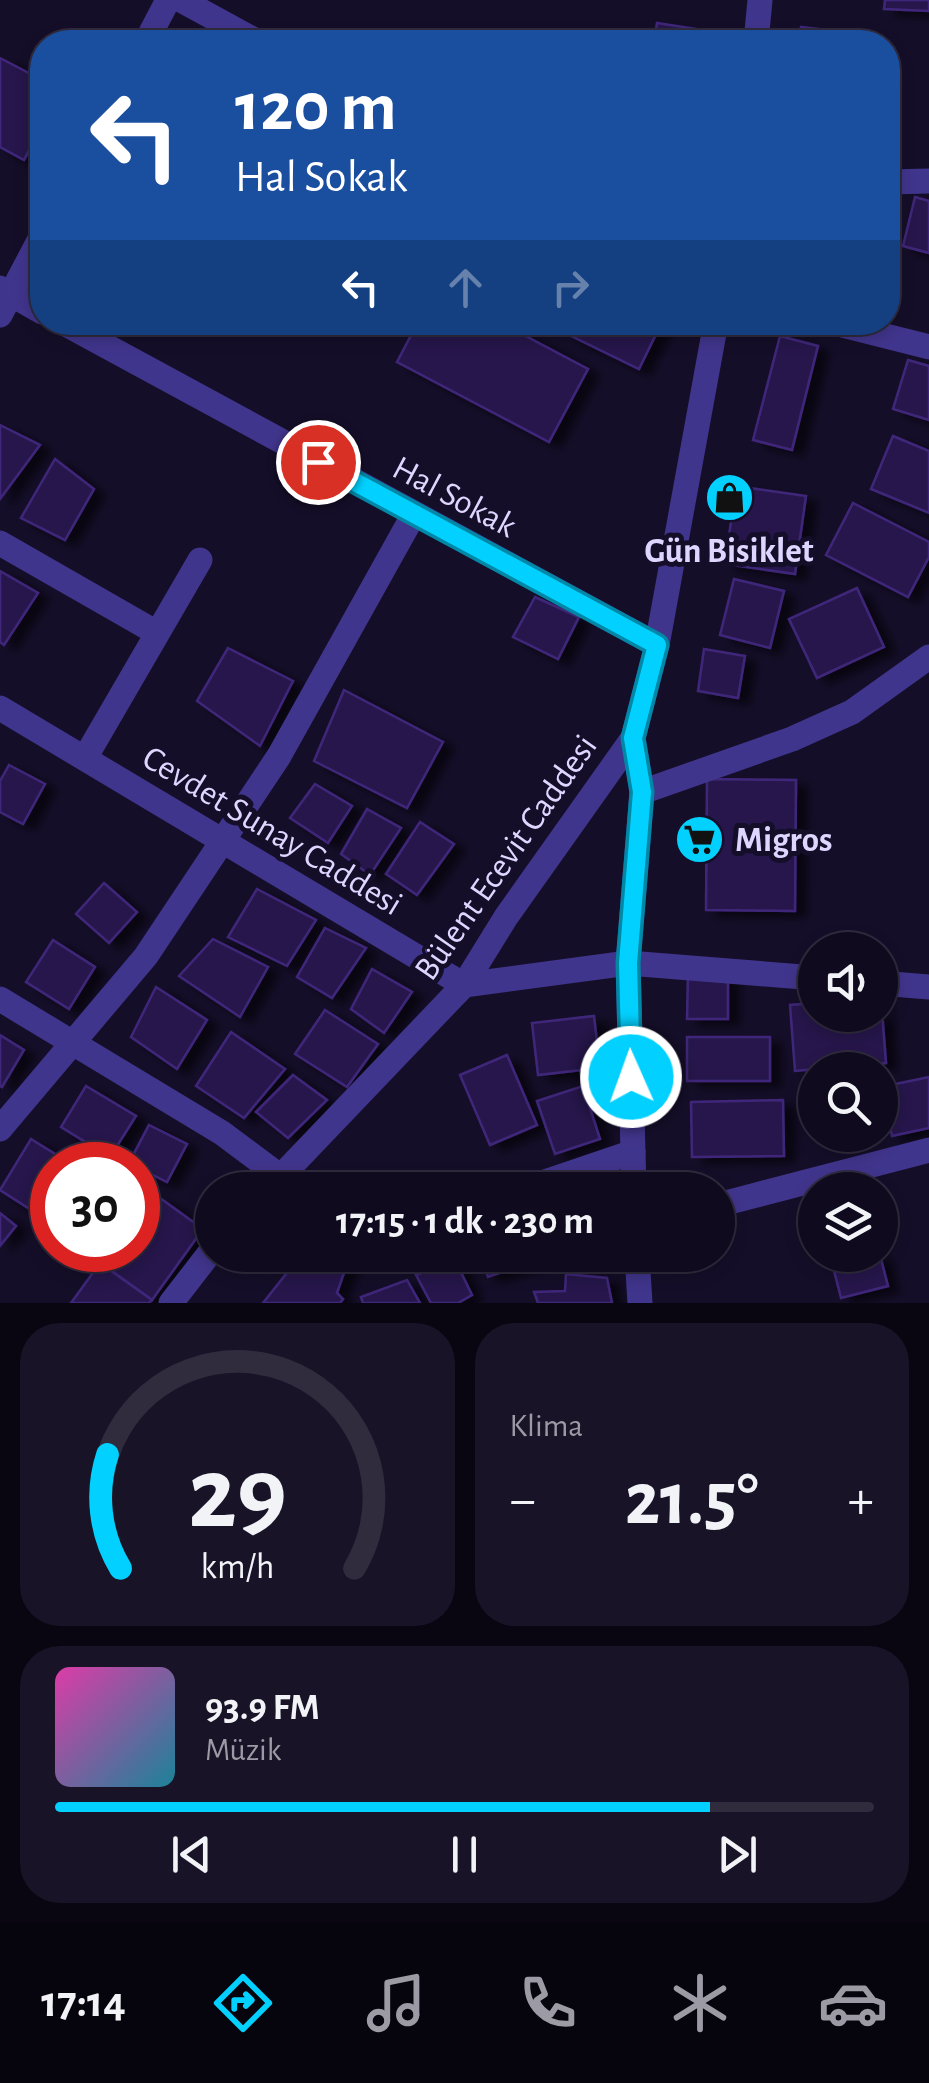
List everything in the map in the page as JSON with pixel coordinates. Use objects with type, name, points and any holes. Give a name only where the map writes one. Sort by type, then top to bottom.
[{"type":"street","points":[[152,30],[168,0]]},
{"type":"street","points":[[180,0],[236,30]]},
{"type":"street","points":[[757,30],[758,1]]},
{"type":"street","points":[[900,182],[929,181]]},
{"type":"street","points":[[30,255],[4,299],[30,308]]},
{"type":"street","name":"Hal Sokak","points":[[86,335],[657,645]]},
{"type":"street","points":[[634,1172],[628,963],[642,792],[633,738],[657,645],[714,335]]},
{"type":"street","points":[[881,335],[929,347]]},
{"type":"street","points":[[0,1129],[146,956],[278,756],[414,514]]},
{"type":"street","points":[[0,542],[157,633]]},
{"type":"street","points":[[86,758],[200,560]]},
{"type":"street","points":[[642,792],[792,739],[837,718],[903,678],[929,657]]},
{"type":"street","name":"Cevdet Sunay Caddesi","points":[[0,708],[464,986]]},
{"type":"street","name":"Bülent Ecevit Caddesi","points":[[286,1172],[464,986],[506,917],[633,738]]},
{"type":"street","points":[[464,986],[628,963],[798,977]]},
{"type":"street","points":[[898,984],[929,987]]},
{"type":"street","points":[[0,1000],[222,1133],[262,1172]]},
{"type":"street","points":[[735,1201],[929,1150]]},
{"type":"street","points":[[574,1172],[633,1152]]},
{"type":"street","points":[[171,1303],[195,1272]]},
{"type":"street","points":[[638,1272],[640,1303]]},
{"type":"building","points":[[885,0],[929,0],[929,11],[884,9]]},
{"type":"building","points":[[657,23],[703,30],[656,30]]},
{"type":"building","points":[[0,58],[30,74],[30,148],[24,160],[0,147]]},
{"type":"building","points":[[915,197],[929,201],[929,253],[903,246]]},
{"type":"building","points":[[411,335],[524,335],[588,369],[549,442],[397,362]]},
{"type":"building","points":[[569,335],[656,335],[639,369]]},
{"type":"building","points":[[780,336],[818,346],[792,450],[753,440]]},
{"type":"building","points":[[908,360],[929,366],[929,420],[893,409]]},
{"type":"building","points":[[0,425],[40,445],[0,499]]},
{"type":"building","points":[[893,436],[929,451],[929,513],[871,489]]},
{"type":"building","points":[[55,459],[94,489],[65,540],[21,518]]},
{"type":"building","points":[[736,486],[806,496],[795,574],[725,564]]},
{"type":"building","points":[[853,503],[929,542],[929,557],[908,597],[826,555]]},
{"type":"building","points":[[0,571],[38,593],[4,645],[0,642]]},
{"type":"building","points":[[734,579],[784,591],[770,648],[720,635]]},
{"type":"building","points":[[857,588],[884,647],[817,678],[789,619]]},
{"type":"building","points":[[535,597],[579,617],[558,659],[513,637]]},
{"type":"building","points":[[228,648],[293,681],[260,746],[197,701]]},
{"type":"building","points":[[704,649],[745,656],[738,698],[698,691]]},
{"type":"building","points":[[344,690],[443,742],[407,808],[314,761]]},
{"type":"building","points":[[9,765],[45,784],[23,824],[0,812],[0,781]]},
{"type":"building","points":[[707,779],[796,780],[795,911],[706,910]]},
{"type":"building","points":[[315,784],[352,806],[328,843],[290,818]]},
{"type":"building","points":[[367,809],[401,828],[370,875],[341,854]]},
{"type":"building","points":[[420,822],[454,844],[417,895],[386,874]]},
{"type":"building","points":[[104,883],[137,912],[109,943],[76,914]]},
{"type":"building","points":[[257,889],[316,920],[287,966],[228,937]]},
{"type":"building","points":[[325,928],[366,948],[332,998],[297,977]]},
{"type":"building","points":[[213,939],[268,967],[240,1017],[179,976]]},
{"type":"building","points":[[53,940],[95,967],[69,1009],[26,982]]},
{"type":"building","points":[[372,969],[412,992],[384,1033],[351,1009]]},
{"type":"building","points":[[688,974],[728,974],[728,1019],[687,1019]]},
{"type":"building","points":[[156,987],[207,1020],[177,1069],[131,1037]]},
{"type":"building","points":[[798,1004],[798,1032],[884,1032],[885,1052],[798,1052],[795,1071],[790,1005]]},
{"type":"building","points":[[325,1010],[378,1044],[347,1087],[295,1054]]},
{"type":"building","points":[[594,1016],[600,1068],[538,1075],[532,1023]]},
{"type":"building","points":[[231,1032],[285,1069],[244,1118],[196,1086]]},
{"type":"building","points":[[0,1035],[24,1050],[2,1087],[0,1086]]},
{"type":"building","points":[[687,1037],[770,1037],[770,1081],[687,1081]]},
{"type":"building","points":[[507,1055],[537,1125],[490,1145],[460,1075]]},
{"type":"building","points":[[293,1075],[327,1100],[288,1138],[256,1112]]},
{"type":"building","points":[[929,1077],[929,1128],[898,1135],[898,1083]]},
{"type":"building","points":[[86,1086],[136,1116],[120,1142],[86,1142],[61,1127]]},
{"type":"building","points":[[583,1086],[600,1139],[555,1154],[537,1101]]},
{"type":"building","points":[[783,1100],[784,1156],[692,1157],[691,1102]]},
{"type":"building","points":[[149,1125],[187,1144],[167,1182],[160,1178],[160,1142],[140,1142]]},
{"type":"building","points":[[31,1139],[36,1142],[30,1142],[30,1209],[0,1190]]},
{"type":"building","points":[[160,1198],[195,1223],[195,1240],[152,1300],[113,1272],[160,1272]]},
{"type":"building","points":[[0,1213],[16,1226],[0,1246]]},
{"type":"building","points":[[93,1272],[113,1272],[152,1300],[149,1303],[71,1303]]},
{"type":"building","points":[[288,1272],[344,1272],[337,1293],[343,1299],[340,1303],[263,1303]]},
{"type":"building","points":[[461,1272],[472,1295],[458,1303],[431,1303],[416,1275]]},
{"type":"building","points":[[834,1272],[884,1272],[888,1286],[841,1298]]},
{"type":"building","points":[[566,1274],[607,1278],[612,1303],[538,1303],[534,1292],[565,1291]]},
{"type":"building","points":[[407,1280],[420,1303],[363,1303],[361,1297]]},
{"type":"place","name":"Gün Bisiklet","points":[[729,498]]},
{"type":"place","name":"Migros","points":[[700,839]]},
{"type":"route","points":[[318,462],[657,645],[633,738],[642,792],[628,963],[631,1077]]}]
